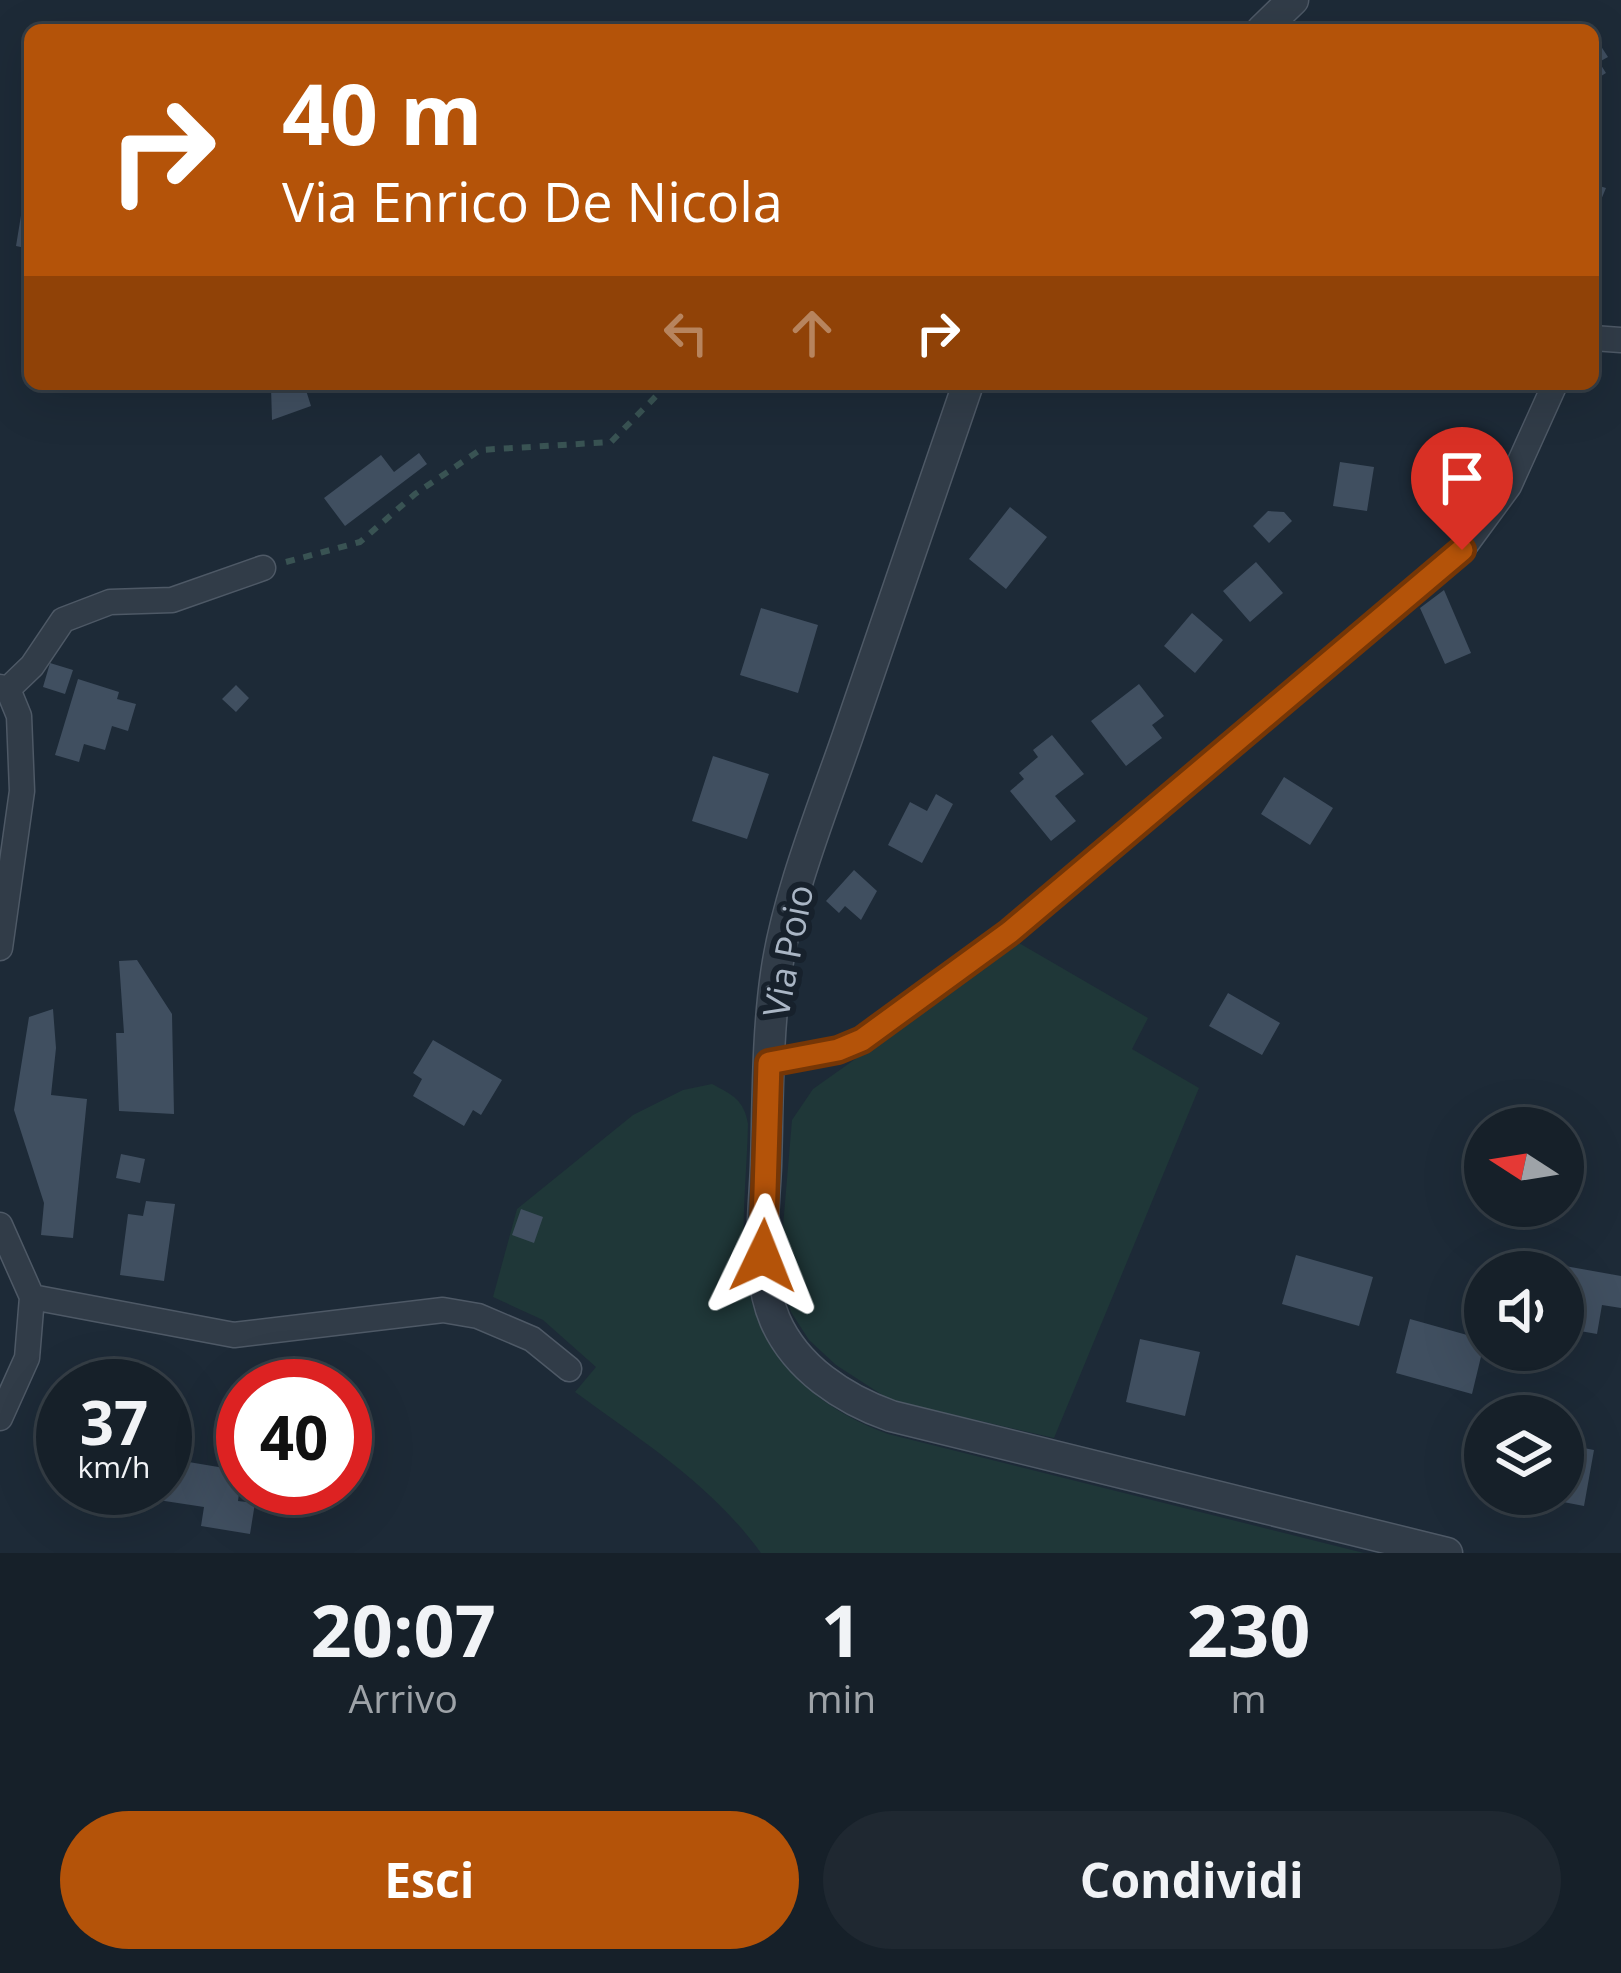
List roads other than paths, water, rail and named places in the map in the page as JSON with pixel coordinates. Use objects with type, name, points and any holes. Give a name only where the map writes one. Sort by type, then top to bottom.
[{"type":"street","points":[[1268,24],[1293,0]]},
{"type":"street","name":"Via Poio","points":[[966,390],[816,829],[776,974],[763,1256],[766,1292],[775,1319],[790,1347],[836,1391],[891,1417],[1447,1553]]},
{"type":"street","points":[[769,1063],[838,1050],[862,1040],[1010,932],[1462,550],[1509,486],[1552,390]]},
{"type":"street","points":[[0,948],[22,791],[19,716],[4,688],[32,666],[63,620],[110,602],[172,600],[263,568]]},
{"type":"street","points":[[0,1225],[32,1297],[27,1358],[0,1418]]},
{"type":"street","points":[[32,1297],[234,1335],[442,1310],[478,1316],[532,1340],[569,1369]]}]
